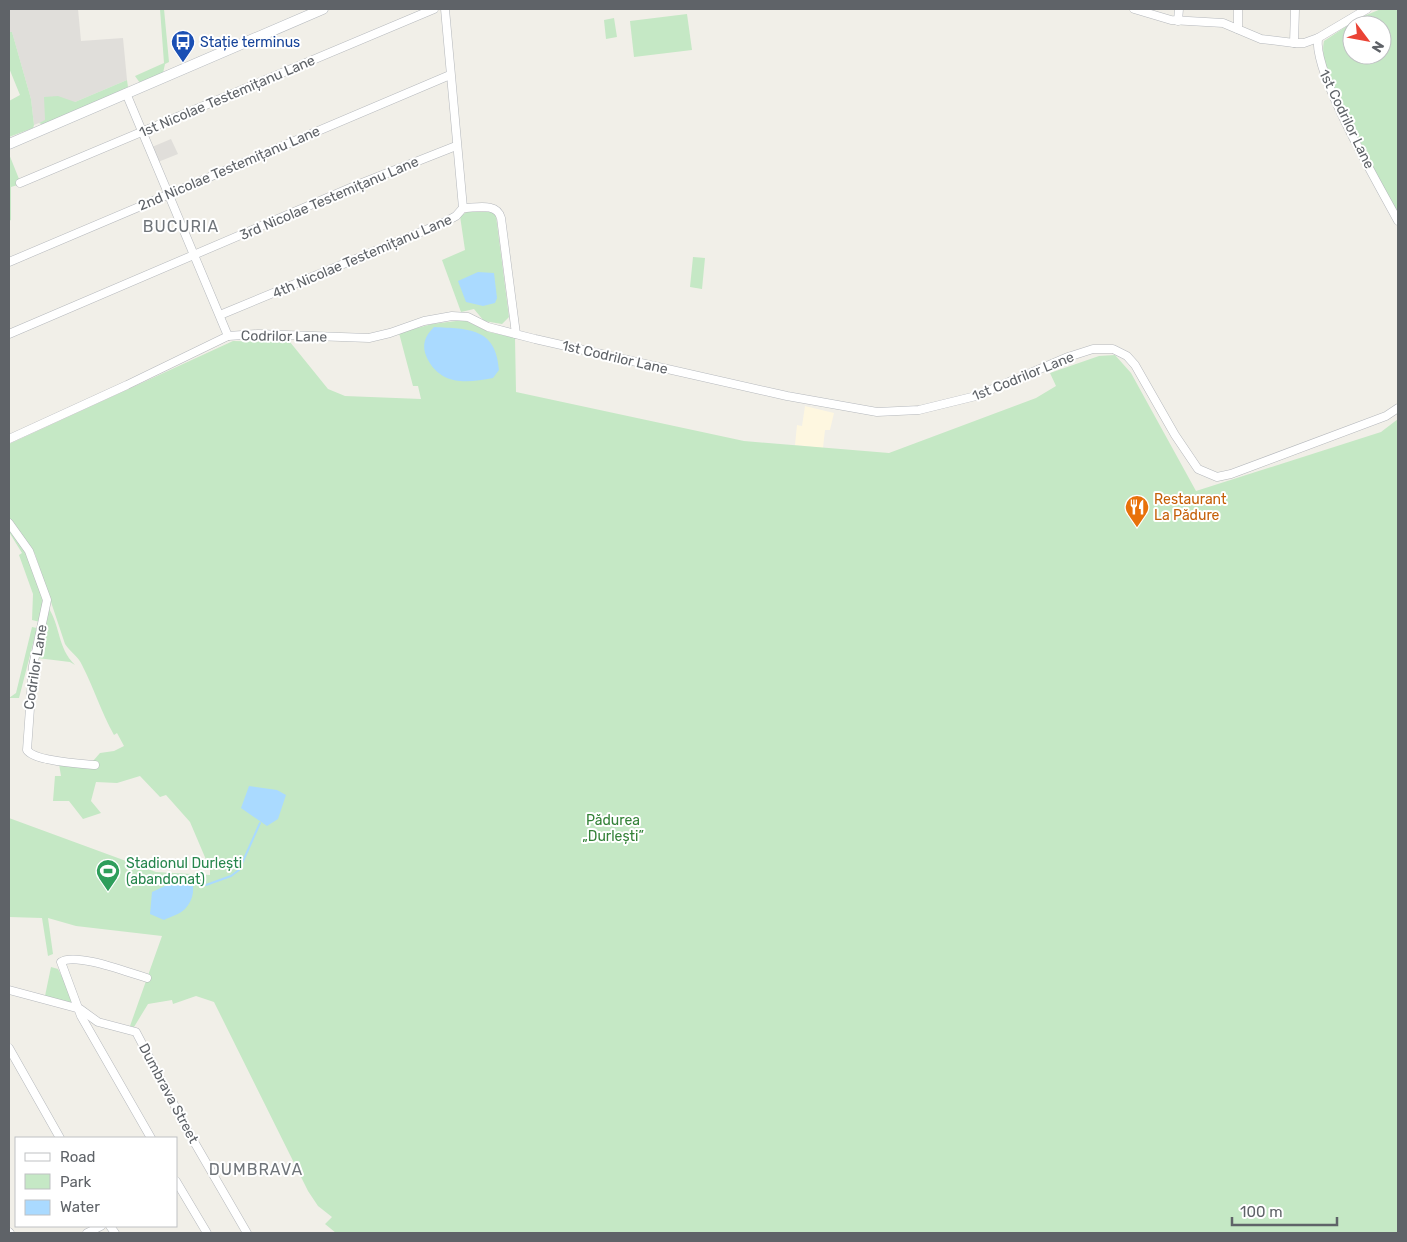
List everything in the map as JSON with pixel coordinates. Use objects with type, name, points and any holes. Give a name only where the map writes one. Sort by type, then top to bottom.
[{"type":"street","points":[[9,144],[323,9]]},
{"type":"street","name":"1st Nicolae Testemițanu Lane","points":[[20,184],[434,9]]},
{"type":"street","points":[[445,9],[456,146],[464,208]]},
{"type":"street","points":[[1134,9],[1178,21],[1215,22],[1261,39],[1294,43],[1304,43],[1318,38],[1342,23]]},
{"type":"street","points":[[1178,21],[1179,9]]},
{"type":"street","points":[[1238,9],[1238,29]]},
{"type":"street","points":[[1294,43],[1295,9]]},
{"type":"street","points":[[1356,15],[1367,9]]},
{"type":"street","name":"1st Codrilor Lane","points":[[1318,38],[1317,53],[1342,115],[1398,221]]},
{"type":"street","name":"2nd Nicolae Testemițanu Lane","points":[[9,262],[168,192],[450,75]]},
{"type":"street","points":[[126,93],[228,336]]},
{"type":"street","name":"3rd Nicolae Testemițanu Lane","points":[[9,334],[362,183],[456,146]]},
{"type":"street","name":"4th Nicolae Testemițanu Lane","points":[[220,315],[445,222],[456,216],[464,208],[491,207],[500,214],[516,334]]},
{"type":"street","name":"Codrilor Lane","points":[[9,438],[127,385],[228,336],[258,334],[369,338],[424,321],[461,316],[468,317],[488,327],[516,334]]},
{"type":"street","name":"1st Codrilor Lane","points":[[516,334],[787,396],[887,413],[950,404],[991,391],[1081,352],[1113,349],[1127,356],[1134,365],[1175,435],[1198,469],[1217,477],[1231,474],[1386,416],[1398,408]]},
{"type":"street","name":"Codrilor Lane","points":[[9,523],[29,551],[46,600],[33,666],[27,750],[31,754],[44,758],[95,765]]},
{"type":"street","points":[[147,978],[88,962],[64,960],[61,966],[80,1009],[81,1016],[150,1137]]},
{"type":"street","points":[[9,990],[80,1009]]},
{"type":"street","name":"Dumbrava Street","points":[[80,1009],[98,1022],[131,1029],[139,1036],[189,1133],[247,1233]]},
{"type":"street","points":[[9,1048],[59,1137]]},
{"type":"street","points":[[178,1187],[207,1233]]},
{"type":"street","points":[[88,1233],[99,1227]]},
{"type":"shaded area","points":[[9,9],[78,9],[81,41],[123,38],[127,80],[75,102],[76,108],[34,125],[31,99],[12,32],[9,32]]},
{"type":"shaded area","points":[[171,139],[178,154],[158,162],[152,147]]},
{"type":"shaded area","points":[[805,406],[834,413],[830,430],[825,430],[823,448],[795,445],[797,425],[802,426]]},
{"type":"green space","points":[[160,9],[164,9],[169,62],[165,64],[163,73],[140,83],[135,76],[164,63]]},
{"type":"green space","points":[[1381,9],[1398,9],[1398,217],[1338,103],[1329,79],[1324,57],[1324,41],[1342,29],[1342,65],[1392,65],[1392,15],[1366,15]]},
{"type":"green space","points":[[687,14],[692,50],[634,57],[630,21]]},
{"type":"green space","points":[[614,18],[617,37],[606,39],[604,20]]},
{"type":"green space","points":[[9,32],[12,32],[31,99],[34,125],[33,128],[9,137],[9,101],[20,95],[9,68]]},
{"type":"green space","points":[[127,80],[128,87],[56,121],[44,125],[39,123],[45,120],[44,97],[58,96],[75,102]]},
{"type":"green space","points":[[9,154],[21,184],[11,187],[11,220],[9,221]]},
{"type":"green space","points":[[467,212],[493,212],[496,216],[509,317],[502,324],[484,321],[474,309],[461,312],[442,260],[465,250],[460,216]]},
{"type":"green space","points":[[693,257],[705,258],[702,289],[690,287]]},
{"type":"green space","name":"Pădurea „Durlești”","points":[[464,320],[489,332],[515,338],[516,392],[744,441],[889,453],[1036,398],[1056,386],[1050,373],[1099,356],[1115,355],[1131,373],[1196,491],[1381,432],[1398,419],[1398,1233],[336,1233],[325,1224],[332,1217],[318,1206],[308,1191],[214,1002],[196,996],[173,1004],[172,1000],[148,1004],[134,1027],[130,1026],[162,936],[76,926],[48,918],[53,954],[48,956],[42,918],[9,917],[9,818],[156,872],[210,875],[210,869],[190,822],[166,795],[160,797],[140,776],[117,783],[96,782],[91,801],[101,813],[83,819],[69,801],[53,801],[55,776],[61,776],[59,764],[61,758],[65,760],[93,761],[100,753],[114,751],[124,746],[117,733],[114,735],[109,726],[81,662],[65,644],[35,554],[9,518],[9,444],[233,341],[290,342],[328,389],[345,396],[421,399],[418,386],[413,386],[399,333],[432,324]]},
{"type":"green space","points":[[9,527],[28,557],[42,590],[40,622],[32,620],[33,594],[19,555],[22,553],[9,532]]},
{"type":"green space","points":[[48,607],[65,651],[75,665],[70,662],[37,658]]},
{"type":"green space","points":[[32,627],[37,628],[19,698],[9,698],[16,693]]},
{"type":"green space","points":[[51,967],[58,969],[74,1000],[74,1004],[45,996]]},
{"type":"water","points":[[478,272],[494,273],[497,298],[495,303],[483,306],[466,302],[458,281]]},
{"type":"water","points":[[434,327],[469,330],[486,338],[497,356],[499,370],[493,378],[464,381],[447,378],[440,374],[427,358],[424,349],[426,337]]},
{"type":"water","points":[[249,786],[277,790],[286,795],[278,819],[267,826],[241,808]]},
{"type":"water","points":[[189,875],[193,883],[193,892],[185,909],[164,920],[150,914],[152,892]]},
{"type":"waterway","points":[[206,885],[231,876],[239,870],[260,823]]},
{"type":"place","name":"Stație terminus","points":[[183,63]]},
{"type":"place","name":"Restaurant La Pădure","points":[[1137,528]]},
{"type":"place","name":"Stadionul Durlești (abandonat)","points":[[108,892]]},
{"type":"district","name":"BUCURIA","points":[[181,226]]},
{"type":"district","name":"DUMBRAVA","points":[[256,1169]]}]
